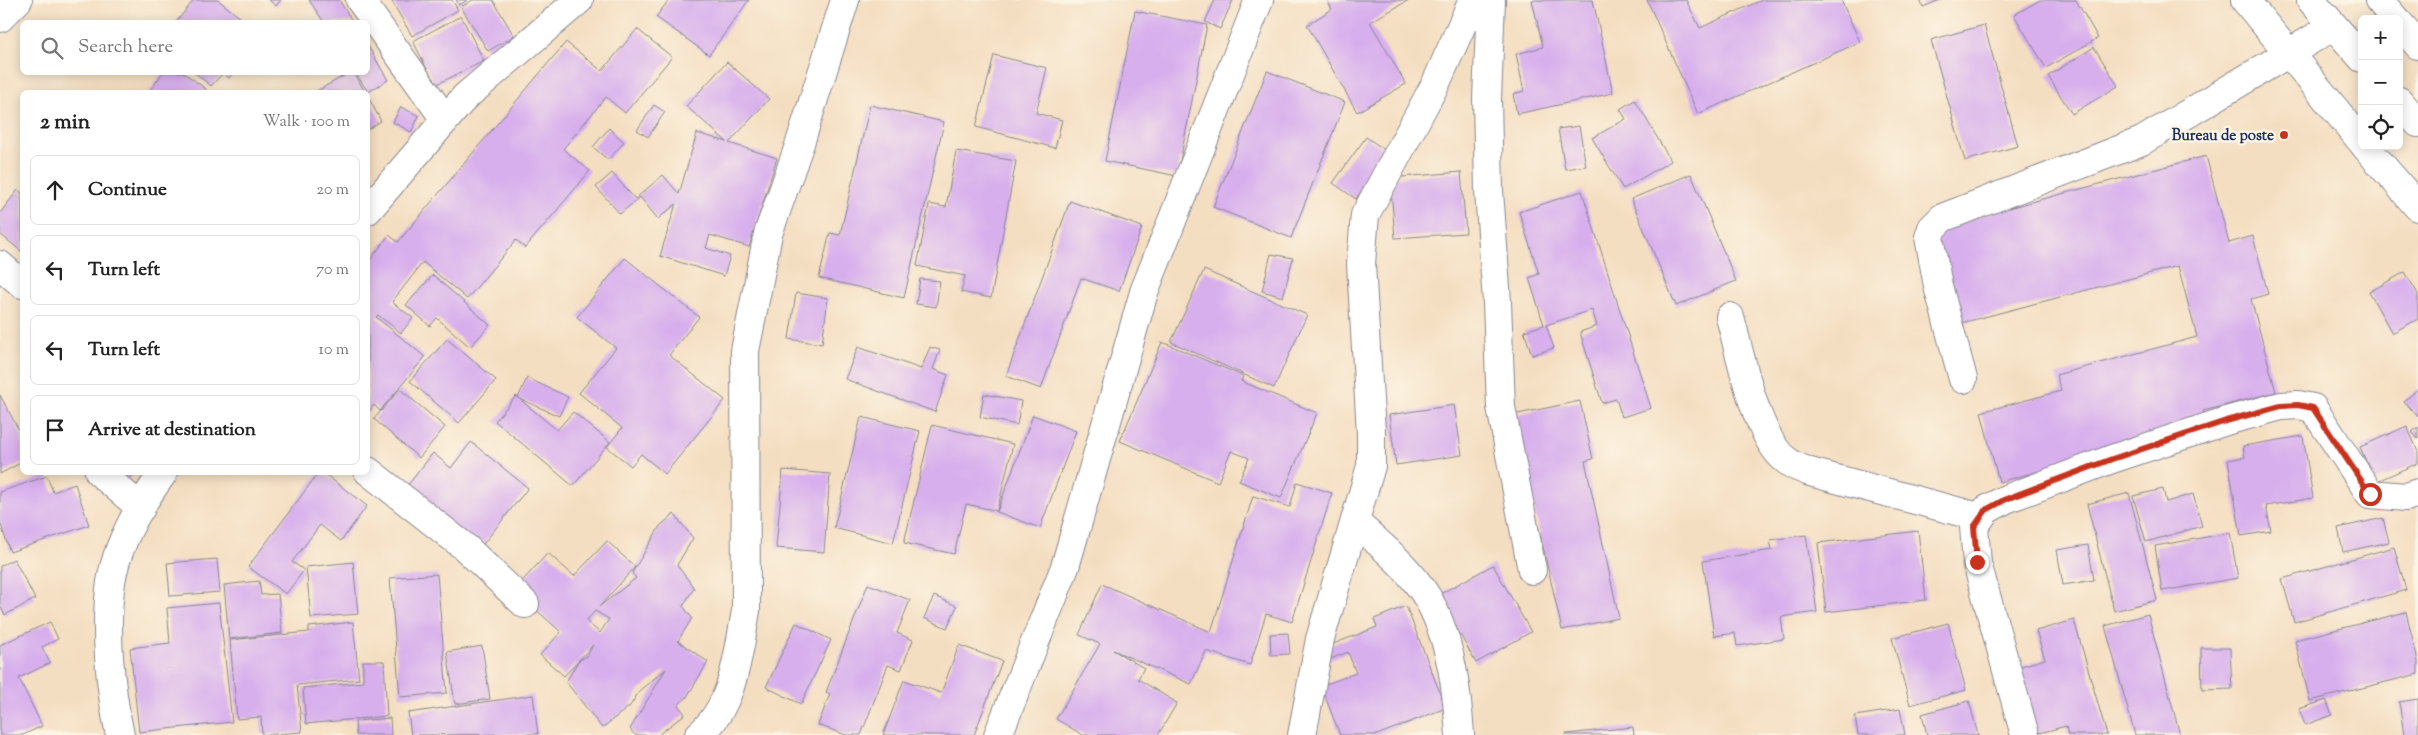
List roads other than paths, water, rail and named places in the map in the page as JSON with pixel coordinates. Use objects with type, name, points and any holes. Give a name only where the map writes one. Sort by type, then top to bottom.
[{"type":"street","points":[[0,18],[18,0]]},
{"type":"street","points":[[360,0],[444,118]]},
{"type":"street","points":[[370,208],[444,118],[465,97],[579,0]]},
{"type":"street","points":[[699,735],[711,725],[726,700],[739,650],[746,611],[745,351],[753,307],[768,234],[800,144],[845,0]]},
{"type":"street","points":[[998,735],[1065,567],[1144,292],[1259,0]]},
{"type":"street","points":[[1302,735],[1320,639],[1356,523],[1371,466],[1371,433],[1361,264],[1365,215],[1436,83],[1473,0]]},
{"type":"street","points":[[1491,0],[1486,99],[1501,407],[1532,570]]},
{"type":"street","points":[[2245,0],[2358,137]]},
{"type":"street","points":[[2311,0],[2358,53]]},
{"type":"street","points":[[2379,0],[2392,15]]},
{"type":"street","points":[[1963,379],[1938,286],[1929,237],[1932,228],[1942,218],[2142,141],[2334,26]]},
{"type":"street","points":[[2403,28],[2418,45]]},
{"type":"street","points":[[2402,105],[2418,123]]},
{"type":"street","points":[[2368,150],[2418,208]]},
{"type":"street","points":[[0,265],[20,282]]},
{"type":"street","points":[[1730,317],[1753,405],[1772,443],[1785,460],[1810,472],[1979,517]]},
{"type":"street","points":[[2025,735],[1977,562],[1973,533],[1979,517],[1986,510],[2006,499],[2112,459],[2226,421],[2290,406],[2313,408],[2370,494],[2406,497],[2418,493]]},
{"type":"street","points":[[370,473],[466,548],[525,604]]},
{"type":"street","points":[[102,475],[141,508]]},
{"type":"street","points":[[120,735],[115,710],[108,624],[111,582],[119,555],[141,508],[162,475]]},
{"type":"street","points":[[1356,523],[1399,562],[1433,607],[1453,668],[1460,735]]},
{"type":"place","name":"Bureau de poste","points":[[2284,135]]}]
